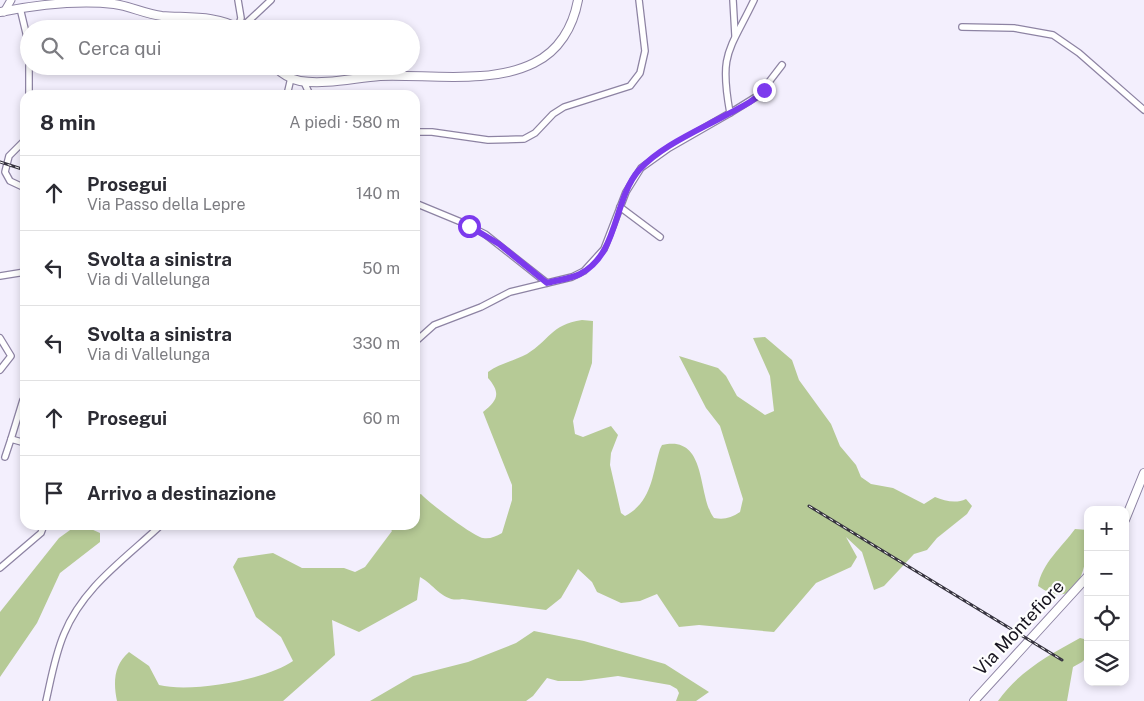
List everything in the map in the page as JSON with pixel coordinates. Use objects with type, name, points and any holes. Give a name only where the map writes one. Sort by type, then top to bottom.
[{"type":"main road","points":[[286,75],[304,82],[398,76],[476,76],[526,66],[543,58],[560,42],[571,24],[578,0]]},
{"type":"main road","points":[[2,12],[20,8],[101,3],[119,5],[155,15],[210,20]]},
{"type":"main road","points":[[1129,510],[1144,473]]},
{"type":"main road","name":"Via Montefiore","points":[[974,701],[1084,580]]},
{"type":"street","points":[[2,12],[11,0]]},
{"type":"street","points":[[16,0],[23,20]]},
{"type":"street","points":[[238,0],[241,20]]},
{"type":"street","points":[[250,20],[263,10],[271,0]]},
{"type":"street","points":[[420,132],[484,140],[524,139],[535,133],[553,114],[564,107],[629,87],[640,73],[645,51],[639,0]]},
{"type":"street","points":[[733,0],[735,36]]},
{"type":"street","points":[[730,113],[725,66],[729,48],[754,0]]},
{"type":"street","points":[[962,27],[1009,28],[1052,34],[1079,54],[1144,110]]},
{"type":"street","points":[[420,336],[426,329],[437,323],[481,307],[518,289],[579,275],[594,262],[610,238],[632,181],[646,163],[759,95],[782,65]]},
{"type":"street","points":[[29,90],[30,75]]},
{"type":"street","points":[[288,90],[290,78]]},
{"type":"street","points":[[304,82],[308,90]]},
{"type":"street","points":[[20,145],[9,156],[5,172],[10,181],[20,186]]},
{"type":"street","points":[[420,205],[456,219],[485,234],[547,283]]},
{"type":"street","points":[[620,208],[660,237]]},
{"type":"street","points":[[0,276],[20,273]]},
{"type":"street","points":[[0,338],[11,356],[0,370]]},
{"type":"street","points":[[5,457],[20,410]]},
{"type":"street","points":[[11,440],[20,442]]},
{"type":"street","points":[[0,568],[42,530]]},
{"type":"street","points":[[46,701],[62,640],[79,607],[109,571],[154,530]]},
{"type":"green space","points":[[593,321],[592,363],[573,421],[575,434],[583,437],[611,426],[618,435],[611,453],[610,465],[621,513],[625,516],[634,510],[646,496],[662,445],[677,444],[687,449],[694,457],[699,469],[705,496],[714,518],[727,518],[740,512],[743,499],[720,426],[706,408],[679,356],[718,368],[726,376],[737,396],[765,415],[774,411],[770,376],[753,338],[765,337],[792,360],[799,380],[831,424],[840,446],[856,465],[861,477],[871,484],[893,488],[924,504],[935,497],[950,501],[966,499],[972,506],[967,514],[937,538],[927,550],[914,554],[884,586],[874,590],[862,552],[846,537],[857,557],[851,567],[816,583],[774,632],[699,625],[679,627],[657,594],[640,601],[621,603],[597,592],[592,582],[578,569],[561,598],[546,610],[462,599],[455,600],[444,596],[420,577],[417,600],[359,632],[332,620],[335,655],[283,701],[117,701],[116,674],[120,662],[129,652],[149,666],[159,685],[173,687],[208,686],[247,679],[281,668],[293,661],[281,637],[256,617],[233,567],[238,558],[273,553],[302,568],[344,568],[355,572],[365,567],[391,530],[420,530],[421,494],[451,519],[478,536],[490,538],[502,533],[512,500],[512,485],[483,412],[492,404],[496,396],[495,388],[488,378],[488,372],[497,366],[527,354],[557,329],[571,322]]},
{"type":"green space","points":[[1075,529],[1084,530],[1084,569],[1073,589],[1064,594],[1052,593],[1038,586],[1044,570]]},
{"type":"green space","points":[[70,530],[93,530],[100,533],[100,542],[60,573],[37,623],[0,677],[0,612],[59,538]]},
{"type":"green space","points":[[534,631],[584,641],[665,664],[709,692],[696,701],[676,701],[679,693],[677,689],[670,685],[618,676],[581,681],[558,681],[547,678],[533,696],[526,701],[370,701],[413,676],[468,662],[516,643]]},
{"type":"green space","points":[[1080,638],[1084,639],[1084,660],[1073,667],[1067,701],[998,701],[1015,681],[1046,658]]},
{"type":"railway","points":[[0,162],[20,168]]},
{"type":"railway","points":[[809,506],[1062,660]]},
{"type":"route","points":[[469,226],[499,244],[547,283],[579,275],[600,256],[611,235],[626,192],[641,168],[699,129],[751,101],[764,90]]}]
